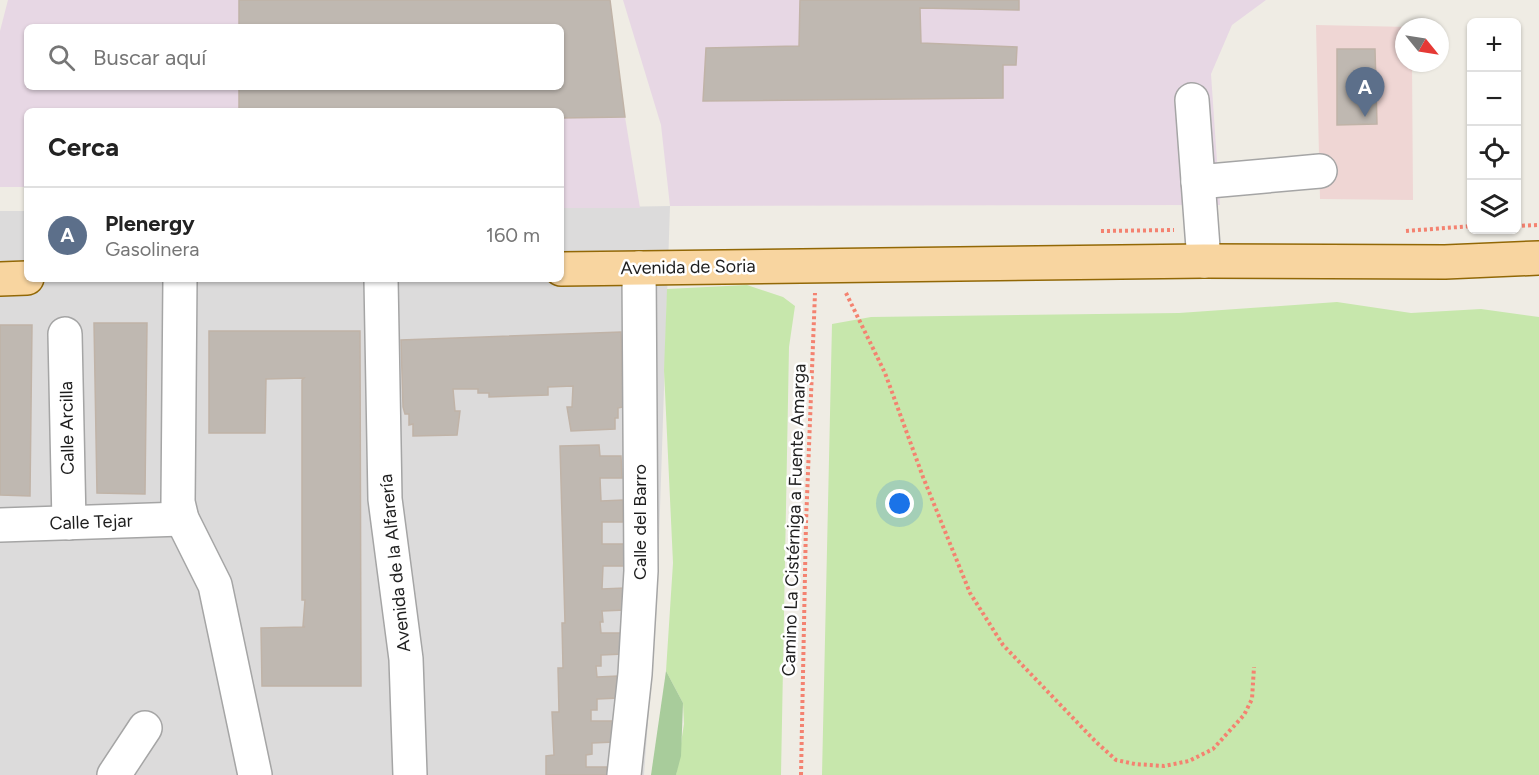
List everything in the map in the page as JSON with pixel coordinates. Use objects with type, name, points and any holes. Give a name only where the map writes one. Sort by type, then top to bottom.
[{"type":"main road","name":"Avenida de Soria","points":[[564,269],[1204,261],[1445,262],[1539,258]]},
{"type":"main road","points":[[0,279],[24,278]]},
{"type":"street","points":[[1192,100],[1204,261]]},
{"type":"street","points":[[1198,182],[1320,171]]},
{"type":"street","name":"Calle del Barro","points":[[624,775],[635,674],[641,571],[639,268]]},
{"type":"street","points":[[180,282],[178,502],[182,519],[215,585],[255,775]]},
{"type":"street","name":"Avenida de la Alfarería","points":[[381,282],[385,499],[406,659],[410,775]]},
{"type":"street","name":"Calle Arcilla","points":[[65,334],[69,523]]},
{"type":"street","name":"Calle Tejar","points":[[0,525],[182,519]]},
{"type":"street","points":[[114,775],[145,728]]},
{"type":"path","points":[[1521,226],[1539,225]]},
{"type":"path","points":[[825,265],[885,373],[923,477],[970,593],[1003,645],[1096,742],[1116,760],[1135,764],[1164,766],[1189,761],[1213,749],[1244,715],[1252,699],[1254,667]]},
{"type":"path","name":"Camino La Cistérniga a Fuente Amarga","points":[[801,775],[806,523],[825,265]]},
{"type":"shaded area","points":[[8,0],[610,0],[625,117],[640,208],[564,208],[564,108],[24,108],[24,187],[0,187],[0,31]]},
{"type":"shaded area","points":[[623,0],[1266,0],[1232,25],[1211,74],[1220,205],[670,206],[661,125]]},
{"type":"shaded area","points":[[1316,25],[1395,27],[1395,72],[1412,72],[1413,200],[1320,199]]},
{"type":"shaded area","points":[[670,206],[657,601],[644,775],[0,775],[0,211],[24,211],[24,282],[564,282],[564,208]]},
{"type":"green space","points":[[747,285],[783,297],[795,306],[789,347],[781,775],[676,775],[684,724],[683,703],[666,671],[673,563],[664,370],[667,289]]},
{"type":"green space","points":[[1337,302],[1411,313],[1481,309],[1539,317],[1539,775],[822,775],[832,324],[871,317],[1179,313]]},
{"type":"green space","points":[[666,671],[683,703],[681,756],[676,775],[651,775]]},
{"type":"building","points":[[239,0],[610,0],[625,117],[564,118],[564,108],[239,108],[239,90],[564,90],[564,24],[239,24]]},
{"type":"building","points":[[800,0],[1019,0],[1019,10],[920,8],[921,43],[1017,47],[1016,65],[1003,65],[1003,98],[703,101],[706,48],[799,46]]},
{"type":"building","points":[[1337,49],[1375,49],[1377,124],[1337,125]]},
{"type":"building","points":[[94,323],[147,323],[145,494],[97,493]]},
{"type":"building","points":[[0,325],[32,325],[30,496],[0,495]]},
{"type":"building","points":[[209,331],[360,331],[361,686],[262,686],[261,628],[305,627],[303,626],[305,600],[302,600],[302,380],[304,378],[266,379],[265,433],[209,433]]},
{"type":"building","points":[[621,332],[623,407],[618,408],[615,429],[571,431],[567,407],[572,407],[573,386],[548,387],[548,395],[489,397],[489,393],[478,393],[478,389],[453,389],[455,411],[460,411],[457,435],[413,436],[413,424],[409,425],[409,414],[405,414],[403,407],[401,340]]},
{"type":"building","points":[[599,445],[600,456],[621,456],[622,478],[600,478],[601,501],[623,500],[623,522],[602,522],[602,544],[624,544],[625,566],[603,566],[602,589],[624,588],[625,610],[602,611],[601,633],[622,633],[623,654],[601,655],[601,666],[596,666],[597,677],[618,676],[619,698],[597,699],[597,710],[591,710],[591,721],[613,721],[614,742],[592,743],[592,754],[586,755],[586,767],[607,767],[607,775],[546,775],[546,756],[554,755],[552,712],[559,712],[558,668],[563,668],[562,623],[565,623],[560,446]]},
{"type":"place","name":"Plenergy","points":[[1365,117]]}]
